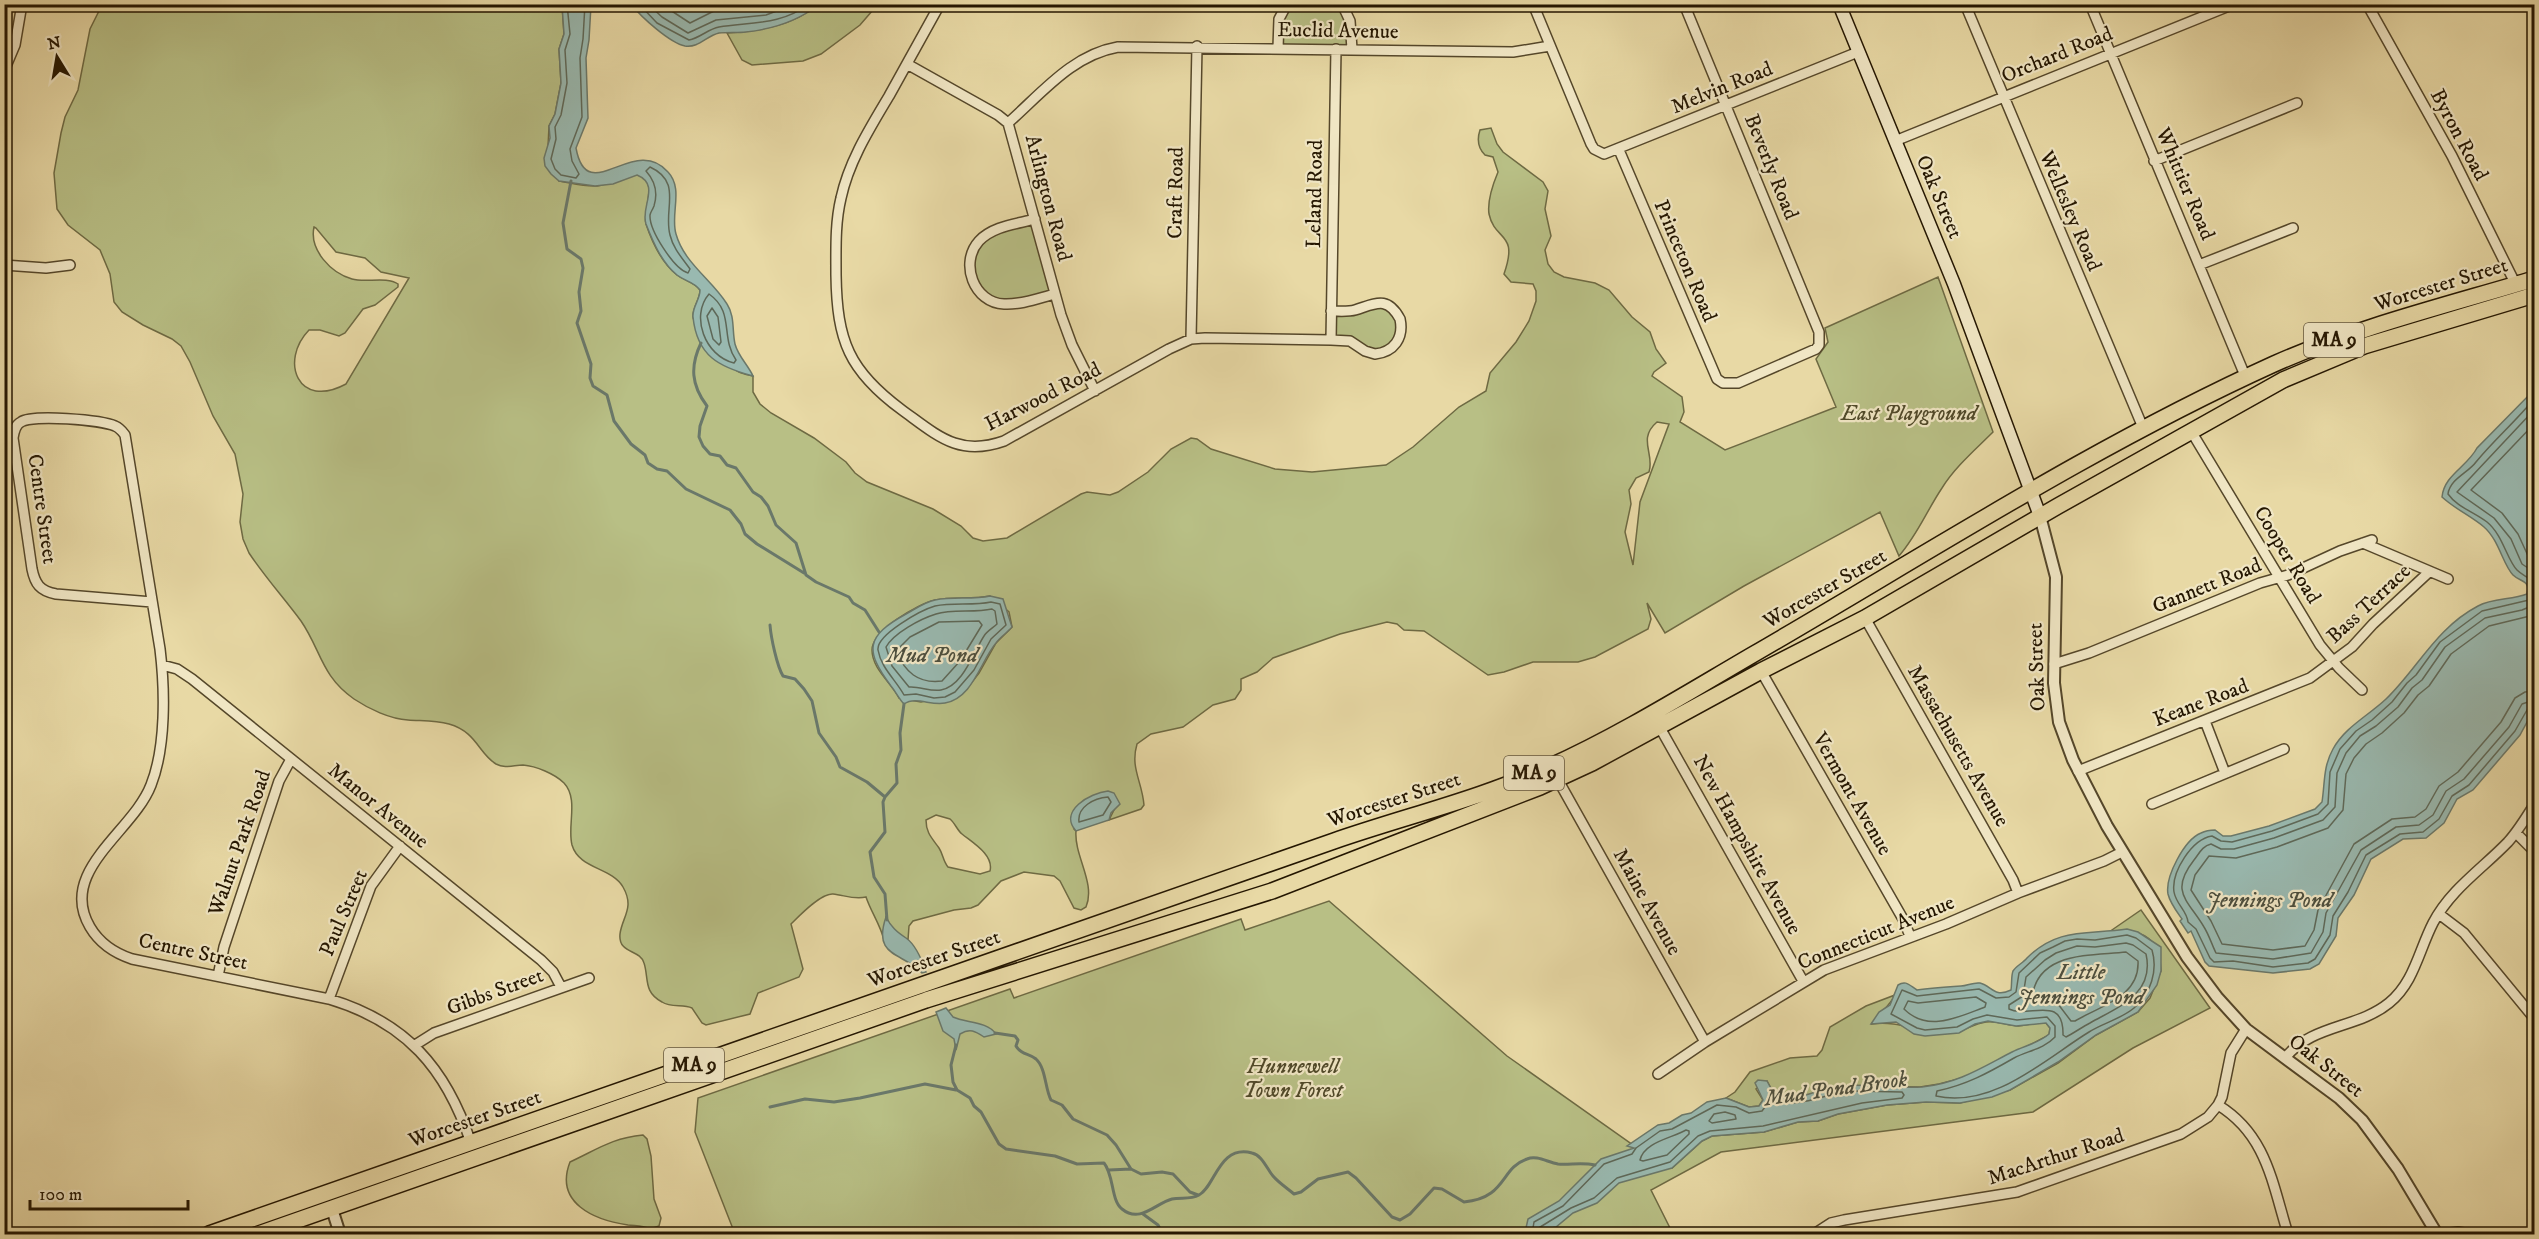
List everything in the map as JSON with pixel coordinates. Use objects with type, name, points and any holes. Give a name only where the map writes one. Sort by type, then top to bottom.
[{"type":"highway","name":"Worcester Street","points":[[209,1234],[1381,825],[1418,816],[1494,789],[1581,752],[1709,681],[2032,491],[2246,378],[2293,356],[2347,336],[2535,279]]},
{"type":"highway","name":"Worcester Street","points":[[258,1234],[926,1000],[1263,894],[1558,780],[1865,618],[2191,430],[2283,380],[2337,356],[2535,295]]},
{"type":"highway","points":[[1381,825],[1388,847]]},
{"type":"main road","name":"Oak Street","points":[[1839,4],[1954,284],[2040,516]]},
{"type":"street","points":[[4,71],[15,45],[22,4]]},
{"type":"street","name":"Harwood Road","points":[[940,4],[854,158],[844,186],[838,214],[838,314],[844,340],[856,366],[873,387],[907,414],[943,439],[967,448],[980,448],[1004,441],[1191,339],[1217,337],[1331,339],[1350,341],[1365,351],[1381,353],[1392,348],[1398,341],[1400,319],[1393,309],[1381,303],[1367,304],[1355,310],[1331,311]]},
{"type":"street","points":[[1278,48],[1279,19],[1287,4]]},
{"type":"street","points":[[1342,4],[1350,21],[1352,49]]},
{"type":"street","points":[[1533,4],[1550,46]]},
{"type":"street","name":"Beverly Road","points":[[1684,4],[1820,332],[1819,345],[1812,353],[1738,383],[1723,383]]},
{"type":"street","name":"Wellesley Road","points":[[1965,4],[2002,97],[2144,430]]},
{"type":"street","name":"Whittier Road","points":[[2090,4],[2246,378]]},
{"type":"street","name":"Orchard Road","points":[[1895,141],[2217,7],[2234,4]]},
{"type":"street","name":"Byron Road","points":[[2367,4],[2452,156],[2516,285]]},
{"type":"street","points":[[2530,4],[2535,13]]},
{"type":"street","name":"Euclid Avenue","points":[[1008,123],[1068,69],[1095,52],[1130,45],[1513,52],[1550,46]]},
{"type":"street","name":"Craft Road","points":[[1191,339],[1197,46]]},
{"type":"street","name":"Melvin Road","points":[[1550,46],[1591,144],[1599,153],[1619,150],[1858,52]]},
{"type":"street","name":"Leland Road","points":[[1331,339],[1336,49]]},
{"type":"street","name":"Arlington Road","points":[[907,64],[998,115],[1008,123],[1054,294],[1072,345],[1095,391]]},
{"type":"street","points":[[2154,161],[2296,104]]},
{"type":"street","name":"Princeton Road","points":[[1619,150],[1713,374],[1723,383]]},
{"type":"street","points":[[1035,219],[1000,228],[979,241],[970,256],[970,272],[978,289],[997,303],[1013,304],[1054,294]]},
{"type":"street","points":[[2199,265],[2293,228]]},
{"type":"street","points":[[4,265],[55,268],[70,265]]},
{"type":"street","name":"Centre Street","points":[[152,602],[56,594],[46,592],[39,587],[32,568],[13,438],[16,425],[22,420],[38,418],[105,423],[121,429],[125,435],[152,602],[162,665],[160,741],[152,782],[140,807],[91,865],[83,886],[84,909],[93,933],[101,942],[120,955],[329,999],[375,1017],[415,1045],[447,1085],[461,1113],[471,1143]]},
{"type":"street","name":"Cooper Road","points":[[2191,430],[2320,645],[2362,690]]},
{"type":"street","name":"Oak Street","points":[[2040,516],[2056,577],[2054,664],[2059,722],[2078,771],[2122,852],[2196,970],[2246,1029],[2339,1098],[2362,1120],[2398,1168],[2437,1234]]},
{"type":"street","name":"Gannett Road","points":[[2054,664],[2083,656],[2368,541],[2429,572]]},
{"type":"street","points":[[2429,572],[2448,579]]},
{"type":"street","name":"Bass Terrace","points":[[2334,662],[2429,572]]},
{"type":"street","name":"Massachusetts Avenue","points":[[1865,618],[2013,880],[2018,893]]},
{"type":"street","name":"Keane Road","points":[[2078,771],[2304,682],[2334,662]]},
{"type":"street","name":"Manor Avenue","points":[[162,665],[177,669],[192,679],[542,960],[553,972],[561,987]]},
{"type":"street","name":"Vermont Avenue","points":[[1761,671],[1903,919],[1910,936]]},
{"type":"street","points":[[2205,722],[2225,773]]},
{"type":"street","name":"New Hampshire Avenue","points":[[1659,726],[1803,981]]},
{"type":"street","points":[[2152,804],[2284,749]]},
{"type":"street","name":"Walnut Park Road","points":[[218,976],[224,947],[279,781],[291,759]]},
{"type":"street","name":"Maine Avenue","points":[[1558,780],[1704,1041]]},
{"type":"street","points":[[2284,1058],[2301,1041],[2366,1016],[2395,997],[2409,980],[2439,914],[2461,884],[2516,833],[2535,805]]},
{"type":"street","points":[[2516,833],[2535,851]]},
{"type":"street","name":"Paul Street","points":[[329,999],[371,886],[400,846]]},
{"type":"street","name":"Connecticut Avenue","points":[[1658,1074],[1704,1041],[1824,970],[1946,924],[2122,852]]},
{"type":"street","points":[[2439,914],[2464,933],[2535,1018]]},
{"type":"street","name":"Gibbs Street","points":[[415,1045],[434,1033],[589,978]]},
{"type":"street","points":[[2246,1029],[2231,1053],[2222,1097],[2218,1105],[2245,1125],[2257,1142],[2288,1234]]},
{"type":"street","name":"MacArthur Road","points":[[1814,1234],[1831,1223],[1844,1220],[1996,1196],[2038,1185],[2181,1134],[2208,1117],[2218,1105]]},
{"type":"street","points":[[332,1209],[340,1234]]},
{"type":"street","points":[[2443,1234],[2458,1232],[2469,1234]]},
{"type":"street","points":[[2528,1234],[2535,1233]]},
{"type":"green space","points":[[1342,4],[1352,49],[1278,48],[1278,28],[1287,5]]},
{"type":"green space","name":"East Playground","points":[[102,5],[562,5],[564,34],[559,49],[561,83],[555,114],[549,126],[548,147],[559,181],[597,186],[627,176],[644,177],[649,188],[645,219],[654,245],[672,270],[700,290],[693,314],[695,322],[705,338],[728,363],[739,372],[753,376],[753,392],[760,404],[814,438],[846,462],[867,482],[933,509],[961,526],[973,538],[983,541],[1007,538],[1081,494],[1087,492],[1110,495],[1118,492],[1148,472],[1171,449],[1191,438],[1197,439],[1211,449],[1275,469],[1312,472],[1386,465],[1413,447],[1459,407],[1486,391],[1490,373],[1516,342],[1529,321],[1536,301],[1533,284],[1511,282],[1504,274],[1509,250],[1489,214],[1491,192],[1498,172],[1493,157],[1485,155],[1478,140],[1480,130],[1491,128],[1503,152],[1543,182],[1548,191],[1545,209],[1551,236],[1545,250],[1548,264],[1554,272],[1564,277],[1595,283],[1609,290],[1632,317],[1650,332],[1656,349],[1666,363],[1652,376],[1682,397],[1684,412],[1680,422],[1725,450],[1836,407],[1816,359],[1828,342],[1825,328],[1938,277],[1993,432],[1947,480],[1899,556],[1880,512],[1744,586],[1665,633],[1647,603],[1651,619],[1648,629],[1595,657],[1578,662],[1533,662],[1488,675],[1424,631],[1404,630],[1397,624],[1387,622],[1340,634],[1273,658],[1257,672],[1241,679],[1241,690],[1235,699],[1213,705],[1183,727],[1151,734],[1137,744],[1135,760],[1144,805],[1141,809],[1109,820],[1115,808],[1074,829],[1087,879],[1086,907],[1081,910],[1074,908],[1060,881],[1054,876],[1024,872],[1001,881],[978,905],[913,921],[909,926],[908,940],[894,931],[886,918],[884,940],[866,897],[828,895],[811,905],[791,924],[803,969],[799,977],[758,993],[750,1014],[706,1025],[702,1023],[692,1008],[669,1005],[656,998],[649,989],[642,959],[622,945],[620,934],[628,907],[626,894],[618,880],[588,864],[576,853],[571,838],[571,797],[564,783],[534,767],[496,764],[466,732],[449,724],[394,718],[354,699],[328,672],[301,621],[249,553],[243,539],[240,522],[243,494],[235,454],[213,416],[190,362],[181,346],[172,339],[122,312],[114,302],[110,274],[100,250],[68,225],[57,209],[54,173],[61,133],[65,117],[78,90],[90,29]],"holes":[[[314,227],[336,252],[365,258],[381,272],[409,278],[346,384],[329,390],[316,391],[305,387],[298,378],[295,368],[295,355],[300,342],[309,330],[320,330],[339,336],[345,333],[363,309],[375,305],[398,287],[398,284],[388,280],[352,279],[336,272],[318,252],[313,236]],[[1657,422],[1669,424],[1640,502],[1633,565],[1625,532],[1631,504],[1629,490],[1636,478],[1649,472],[1650,459],[1647,441],[1651,428]],[[990,596],[1009,612],[1012,627],[996,643],[979,673],[965,691],[921,702],[899,698],[879,670],[873,657],[872,650],[879,635],[897,619],[935,600]],[[936,815],[950,819],[960,832],[986,855],[990,871],[980,874],[948,867],[928,832],[926,820]]]},
{"type":"green space","points":[[818,5],[874,5],[872,11],[860,25],[821,54],[803,61],[752,65],[742,60],[727,33],[751,31],[786,23]]},
{"type":"green space","points":[[1035,219],[1055,294],[1005,304],[978,289],[971,256],[986,236]]},
{"type":"green space","points":[[1388,306],[1401,326],[1386,351],[1360,348],[1331,340],[1331,311]]},
{"type":"green space","name":"Hunnewell Town Forest","points":[[1329,901],[1507,1056],[1636,1147],[1672,1168],[1702,1141],[1712,1136],[1764,1132],[1798,1122],[1818,1121],[1838,1114],[1887,1105],[1926,1102],[1960,1103],[2010,1090],[2058,1063],[2096,1035],[2138,1012],[2150,998],[2161,971],[2159,950],[2143,935],[2130,931],[2109,932],[2141,910],[2210,1008],[2133,1048],[2033,1112],[1721,1152],[1651,1190],[1673,1234],[735,1234],[695,1132],[698,1098],[1010,989],[1014,998],[1241,919],[1245,930]]},
{"type":"green space","points":[[1895,995],[1872,1024],[1900,1025],[1946,1033],[1986,1022],[2018,1026],[2046,1023],[2050,1028],[2049,1035],[1970,1076],[1939,1084],[1920,1087],[1836,1086],[1804,1097],[1792,1098],[1773,1092],[1767,1081],[1756,1089],[1763,1100],[1759,1106],[1749,1107],[1726,1098],[1735,1092],[1750,1072],[1790,1058],[1817,1056],[1822,1050],[1830,1027],[1866,1006]]},
{"type":"green space","points":[[643,1135],[647,1139],[651,1156],[654,1199],[661,1218],[659,1226],[650,1229],[615,1223],[590,1214],[580,1207],[572,1199],[568,1188],[567,1176],[570,1162],[614,1141]]},
{"type":"water","points":[[562,5],[591,5],[586,58],[588,118],[576,148],[582,165],[590,172],[601,172],[641,160],[655,162],[668,172],[675,186],[674,218],[680,244],[692,263],[727,304],[731,313],[736,348],[753,376],[720,364],[712,358],[699,341],[693,313],[700,290],[672,270],[655,245],[646,224],[649,190],[644,179],[637,175],[613,184],[595,186],[559,181],[545,166],[544,158],[550,138],[549,126],[555,114],[561,83],[559,49],[564,34]]},
{"type":"water","points":[[632,5],[818,5],[794,20],[766,29],[719,33],[698,44],[685,46],[664,35]]},
{"type":"water","name":"Jennings Pond","points":[[2534,390],[2534,709],[2520,735],[2473,790],[2457,799],[2444,823],[2426,838],[2403,839],[2371,859],[2354,895],[2338,918],[2336,936],[2319,964],[2310,969],[2273,973],[2209,966],[2191,931],[2188,933],[2180,921],[2182,919],[2168,894],[2173,869],[2188,843],[2206,831],[2215,830],[2223,836],[2231,836],[2269,826],[2315,809],[2322,802],[2327,762],[2338,741],[2350,728],[2386,699],[2450,625],[2478,606],[2527,594],[2526,584],[2509,571],[2489,532],[2442,497],[2451,477]]},
{"type":"water","name":"Mud Pond","points":[[990,596],[1003,599],[1012,627],[990,651],[969,687],[955,700],[945,703],[914,701],[904,704],[882,673],[873,653],[873,645],[883,629],[931,601]]},
{"type":"water","points":[[1108,791],[1114,793],[1120,804],[1111,813],[1109,820],[1076,831],[1071,824],[1073,810],[1085,799]]},
{"type":"water","points":[[886,917],[894,929],[913,945],[926,972],[922,973],[886,947],[883,930]]},
{"type":"water","name":"Little Jennings Pond","points":[[2127,929],[2138,932],[2161,947],[2161,971],[2157,985],[2138,1012],[2096,1035],[2058,1062],[2010,1090],[1992,1097],[1960,1103],[1926,1102],[1887,1105],[1838,1114],[1818,1121],[1798,1122],[1764,1132],[1712,1136],[1702,1141],[1672,1168],[1619,1183],[1597,1203],[1573,1213],[1556,1227],[1540,1234],[1528,1234],[1526,1228],[1528,1219],[1559,1201],[1601,1159],[1634,1148],[1627,1146],[1658,1125],[1669,1123],[1682,1115],[1691,1113],[1707,1102],[1726,1098],[1749,1107],[1759,1106],[1763,1100],[1755,1083],[1758,1080],[1767,1081],[1773,1092],[1790,1097],[1839,1086],[1922,1087],[1959,1078],[2041,1040],[2049,1034],[2050,1028],[2046,1023],[2016,1026],[1988,1021],[1975,1024],[1959,1033],[1925,1036],[1914,1034],[1896,1022],[1871,1024],[1879,1012],[1890,1005],[1898,985],[1903,983],[1917,990],[1980,983],[2001,993],[2011,990],[2014,969],[2050,941],[2074,934]]},
{"type":"water","points":[[946,1008],[953,1017],[982,1024],[996,1034],[984,1037],[972,1031],[964,1032],[960,1034],[956,1050],[954,1039],[943,1031],[936,1012]]},
{"type":"waterway","name":"Mud Pond Brook","points":[[571,181],[563,223],[567,249],[581,259],[583,268],[579,292],[581,311],[577,323],[591,364],[590,378],[593,386],[607,395],[614,421],[631,444],[645,455],[648,463],[657,469],[667,471],[686,489],[730,510],[741,524],[745,534],[804,573]]},
{"type":"waterway","name":"Mud Pond Brook","points":[[701,343],[695,360],[694,375],[698,391],[707,406],[700,426],[699,437],[703,446],[710,454],[720,456],[727,465],[736,468],[753,492],[761,497],[768,506],[776,525],[796,543],[806,575],[849,597],[853,603],[865,610],[879,632]]},
{"type":"waterway","points":[[770,625],[775,652],[783,676],[795,679],[812,701],[819,733],[836,757],[840,767],[867,782],[885,797]]},
{"type":"waterway","name":"Mud Pond Brook","points":[[887,920],[885,894],[874,877],[870,852],[885,832],[883,802],[897,783],[896,764],[901,750],[900,733],[904,704]]},
{"type":"waterway","name":"Mud Pond Brook","points":[[995,1033],[1015,1036],[1018,1040],[1016,1046],[1018,1049],[1039,1063],[1051,1100],[1062,1105],[1073,1119],[1107,1135],[1131,1169]]},
{"type":"waterway","name":"Mud Pond Brook","points":[[956,1045],[951,1065],[953,1082],[957,1090],[970,1098],[981,1112],[999,1144],[1006,1149],[1055,1156],[1077,1164],[1104,1163],[1118,1205],[1129,1213],[1142,1213],[1172,1199],[1199,1195],[1205,1191],[1225,1160],[1241,1152],[1259,1156],[1275,1179],[1294,1194],[1301,1192],[1318,1179],[1348,1172],[1392,1217],[1400,1220],[1410,1214],[1434,1188],[1442,1189],[1464,1202],[1488,1195],[1518,1163],[1527,1159],[1538,1158],[1558,1164],[1595,1165]]},
{"type":"waterway","points":[[770,1107],[805,1099],[834,1102],[925,1084],[956,1090]]},
{"type":"waterway","name":"Mud Pond Brook","points":[[1109,1170],[1131,1169],[1141,1174],[1162,1172],[1173,1174],[1190,1192],[1198,1195]]},
{"type":"waterway","name":"Mud Pond Brook","points":[[1143,1214],[1158,1225],[1163,1234]]}]
